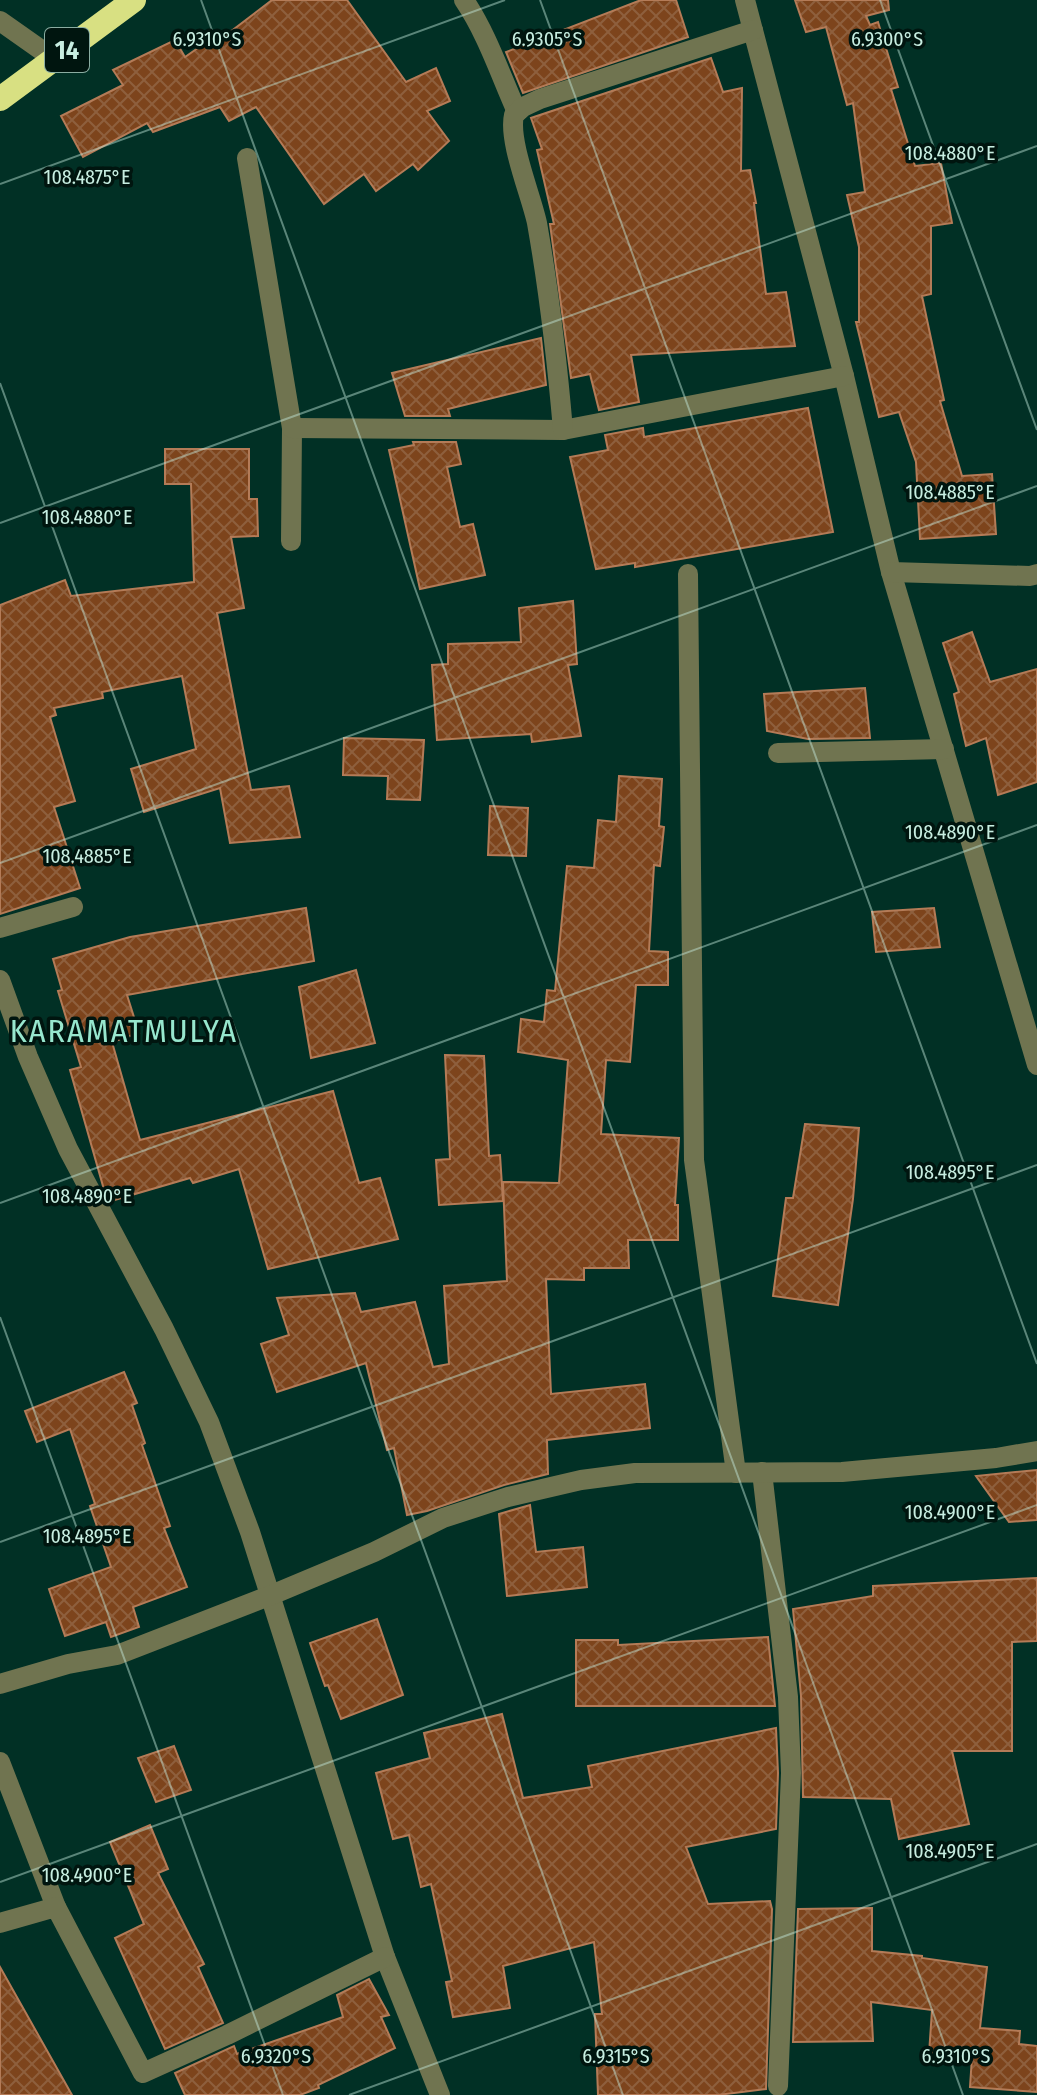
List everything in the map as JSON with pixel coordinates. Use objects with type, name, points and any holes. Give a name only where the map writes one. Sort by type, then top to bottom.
[{"type":"highway","name":"14","points":[[0,99],[134,0]]},
{"type":"street","points":[[464,0],[479,23],[517,112]]},
{"type":"street","points":[[745,0],[844,376],[891,572],[1037,1065]]},
{"type":"street","points":[[0,21],[54,59]]},
{"type":"street","points":[[563,430],[557,355],[538,234],[516,145],[513,121],[517,112],[540,99],[753,30]]},
{"type":"street","points":[[247,158],[292,428],[291,541]]},
{"type":"street","points":[[292,428],[563,430],[844,376]]},
{"type":"street","points":[[891,572],[1037,574]]},
{"type":"street","points":[[688,574],[694,1160],[736,1473]]},
{"type":"street","points":[[778,753],[944,749]]},
{"type":"street","points":[[0,928],[73,907]]},
{"type":"street","points":[[0,980],[28,1057],[68,1149],[164,1329],[209,1422],[250,1532],[385,1957],[440,2095]]},
{"type":"street","points":[[0,1684],[68,1664],[117,1655],[374,1552],[443,1518],[508,1497],[581,1480],[635,1473],[842,1472],[996,1458],[1037,1451]]},
{"type":"street","points":[[762,1472],[788,1697],[791,1773],[778,2086]]},
{"type":"street","points":[[0,1762],[56,1907],[143,2073],[385,1957]]},
{"type":"street","points":[[0,1923],[56,1907]]},
{"type":"building","points":[[272,0],[347,0],[406,82],[436,68],[450,101],[427,111],[449,141],[418,170],[413,164],[376,191],[364,174],[324,204],[256,107],[229,121],[220,107],[153,132],[147,123],[83,157],[61,116],[123,85],[113,70],[175,40],[185,57],[205,43],[209,48]]},
{"type":"building","points":[[641,0],[676,0],[688,37],[523,93],[506,52]]},
{"type":"building","points":[[795,0],[888,0],[889,10],[866,16],[870,25],[878,22],[898,87],[891,89],[915,166],[941,163],[952,223],[931,226],[931,294],[922,296],[944,400],[940,401],[962,476],[992,474],[996,534],[920,539],[916,462],[899,412],[879,417],[856,322],[859,322],[859,247],[847,195],[865,192],[853,103],[847,105],[826,27],[806,32]]},
{"type":"building","points":[[711,58],[723,92],[742,88],[741,171],[750,170],[766,294],[786,292],[795,346],[631,355],[639,402],[599,410],[590,374],[571,378],[550,224],[554,224],[537,150],[542,149],[531,118]]},
{"type":"building","points":[[541,338],[546,385],[448,409],[450,416],[405,416],[392,373]]},
{"type":"building","points":[[808,408],[833,532],[635,567],[635,563],[596,569],[570,457],[608,450],[605,435],[643,428],[644,437]]},
{"type":"building","points":[[413,442],[456,442],[461,464],[447,467],[460,527],[473,524],[485,575],[420,589],[389,450],[414,445]]},
{"type":"building","points":[[165,449],[249,449],[249,499],[257,499],[258,536],[231,537],[244,608],[217,613],[251,790],[289,786],[300,837],[230,843],[220,788],[144,812],[131,769],[196,749],[182,676],[102,692],[103,698],[54,708],[56,715],[50,717],[75,801],[54,807],[80,888],[0,914],[0,605],[65,580],[71,596],[194,582],[191,484],[165,484]]},
{"type":"building","points":[[573,601],[577,664],[568,665],[581,736],[532,742],[531,734],[437,740],[432,665],[448,664],[448,644],[521,642],[519,608]]},
{"type":"building","points":[[972,632],[990,682],[1037,669],[1037,782],[998,795],[986,738],[966,746],[954,694],[959,692],[943,643]]},
{"type":"building","points":[[865,688],[870,738],[808,739],[767,731],[764,694]]},
{"type":"building","points":[[344,738],[424,740],[420,800],[387,799],[388,776],[343,775]]},
{"type":"building","points":[[619,776],[662,779],[659,826],[664,827],[660,866],[654,865],[649,951],[668,952],[668,985],[636,985],[630,1062],[606,1060],[601,1134],[679,1138],[675,1205],[678,1205],[678,1240],[628,1240],[629,1268],[584,1268],[584,1280],[546,1279],[551,1394],[645,1384],[650,1428],[547,1440],[548,1474],[407,1515],[394,1448],[387,1450],[366,1363],[277,1392],[261,1344],[289,1335],[277,1298],[355,1293],[361,1312],[415,1302],[433,1367],[449,1364],[444,1286],[507,1281],[503,1182],[559,1183],[568,1060],[518,1052],[521,1019],[544,1022],[547,990],[555,991],[567,866],[594,868],[598,820],[616,822]]},
{"type":"building","points":[[490,806],[528,808],[526,856],[488,855]]},
{"type":"building","points":[[306,908],[314,961],[127,995],[139,1033],[112,1042],[140,1140],[333,1091],[359,1183],[380,1178],[398,1239],[268,1269],[239,1169],[193,1183],[190,1178],[111,1201],[103,1186],[70,1070],[81,1067],[58,991],[62,990],[53,959],[130,937]]},
{"type":"building","points":[[934,908],[940,947],[876,952],[872,912]]},
{"type":"building","points":[[356,970],[375,1043],[311,1058],[299,987]]},
{"type":"building","points":[[445,1055],[484,1056],[489,1156],[500,1155],[503,1201],[439,1205],[436,1160],[450,1159]]},
{"type":"building","points":[[805,1124],[859,1128],[853,1199],[838,1305],[773,1296],[786,1198],[793,1198]]},
{"type":"building","points":[[124,1372],[137,1403],[132,1405],[145,1443],[142,1445],[170,1526],[164,1528],[187,1587],[133,1607],[139,1627],[111,1637],[106,1622],[65,1636],[49,1589],[111,1567],[90,1506],[95,1504],[70,1429],[37,1442],[25,1411]]},
{"type":"building","points":[[1037,1470],[1037,1520],[1009,1522],[976,1476]]},
{"type":"building","points":[[530,1505],[536,1552],[583,1547],[587,1587],[507,1596],[499,1514]]},
{"type":"building","points":[[1037,1578],[1037,1641],[1012,1642],[1012,1751],[952,1751],[969,1824],[899,1839],[891,1799],[803,1797],[801,1696],[793,1609],[873,1596],[873,1586]]},
{"type":"building","points":[[377,1619],[403,1695],[341,1719],[310,1643]]},
{"type":"building","points":[[768,1637],[775,1706],[576,1706],[576,1640],[618,1640],[618,1645]]},
{"type":"building","points":[[502,1714],[523,1798],[592,1787],[588,1766],[776,1728],[776,1829],[686,1847],[708,1904],[770,1901],[766,2089],[718,2095],[598,2095],[595,2014],[602,2014],[594,1942],[503,1966],[510,2008],[453,2017],[446,1982],[452,1981],[431,1884],[421,1887],[409,1835],[393,1839],[376,1773],[430,1758],[424,1733]]},
{"type":"building","points":[[174,1746],[191,1790],[156,1802],[138,1758]]},
{"type":"building","points":[[150,1825],[168,1869],[158,1873],[204,1964],[198,1967],[223,2023],[165,2049],[115,1938],[144,1924],[110,1842]]},
{"type":"building","points":[[872,1908],[872,1951],[987,1967],[980,2028],[1020,2031],[1019,2044],[1037,2046],[1037,2092],[970,2087],[972,2057],[929,2054],[932,2010],[871,2002],[873,2041],[793,2042],[798,1909]]},
{"type":"building","points":[[0,1967],[72,2095],[0,2095]]},
{"type":"building","points":[[369,1979],[389,2015],[381,2017],[395,2048],[300,2095],[185,2095],[175,2073],[234,2046],[237,2054],[343,2017],[337,1995]]},
{"type":"district","name":"KARAMATMULYA","points":[[124,1031]]}]
